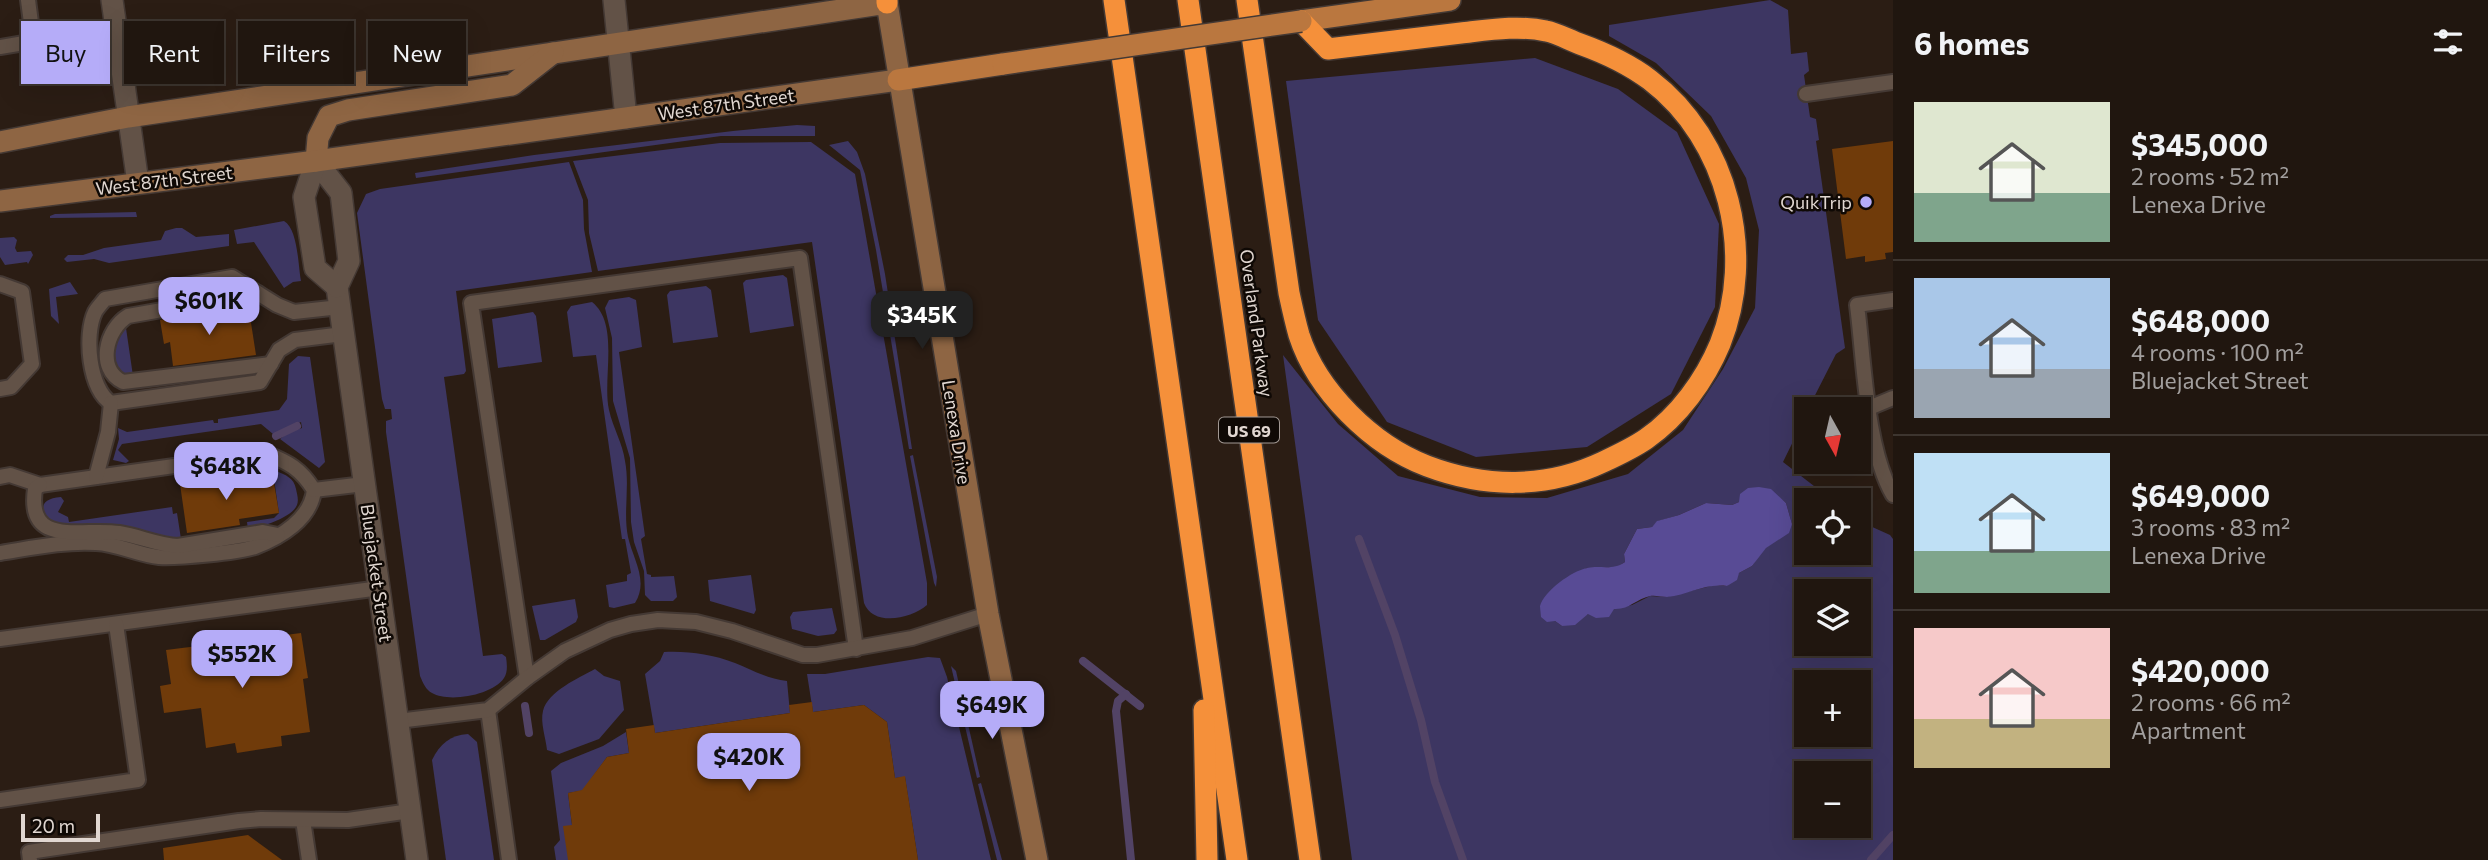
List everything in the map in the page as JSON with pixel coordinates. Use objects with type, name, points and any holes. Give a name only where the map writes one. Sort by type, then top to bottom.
[{"type":"highway","points":[[1114,0],[1237,860]]},
{"type":"highway","name":"Overland Parkway","points":[[1188,0],[1310,860]]},
{"type":"highway","points":[[1247,0],[1289,293],[1300,337],[1315,369],[1338,401],[1386,446],[1445,473],[1477,481],[1512,484],[1548,481],[1587,470],[1648,438],[1696,390],[1713,360],[1727,326],[1735,293],[1737,259],[1727,196],[1716,164],[1697,130],[1652,82],[1626,64],[1546,31],[1506,29],[1328,49],[1301,21]]},
{"type":"highway","points":[[1202,614],[1208,860]]},
{"type":"main road","name":"West 87th Street","points":[[0,201],[316,161],[1450,0]]},
{"type":"main road","points":[[0,142],[128,117],[892,1]]},
{"type":"main road","name":"Lenexa Drive","points":[[892,1],[898,80],[988,614],[1037,860]]},
{"type":"main road","points":[[316,161],[318,138],[329,116],[348,110],[512,85],[555,51]]},
{"type":"street","points":[[112,0],[138,183]]},
{"type":"street","points":[[614,0],[626,118]]},
{"type":"street","points":[[316,161],[304,197],[314,268],[338,297]]},
{"type":"street","name":"Bluejacket Street","points":[[316,161],[341,193],[349,261],[338,297],[417,860]]},
{"type":"lane","points":[[0,47],[30,42],[33,38],[29,0]]},
{"type":"lane","points":[[1806,94],[1893,82]]},
{"type":"lane","points":[[527,678],[471,303],[800,258],[856,649]]},
{"type":"lane","points":[[338,297],[295,312],[277,305],[232,277],[105,299],[94,313],[89,345],[92,369],[98,387],[111,403],[260,382],[279,350],[295,340],[343,334]]},
{"type":"lane","points":[[0,284],[22,292],[32,364],[11,387],[0,389]]},
{"type":"lane","points":[[258,293],[128,316],[115,325],[111,333],[107,359],[112,373],[123,382],[271,364]]},
{"type":"lane","points":[[1869,397],[1857,305],[1893,300]]},
{"type":"lane","points":[[1871,408],[1893,398]]},
{"type":"lane","points":[[96,477],[108,432],[111,403]]},
{"type":"lane","points":[[1871,418],[1873,439],[1883,478],[1893,495]]},
{"type":"lane","points":[[0,477],[10,475],[40,485],[266,453],[304,474],[314,490],[306,513],[278,535],[254,547],[177,558],[155,556],[125,547],[71,542],[0,552]]},
{"type":"lane","points":[[314,490],[363,484]]},
{"type":"lane","points":[[40,485],[35,489],[34,509],[39,521],[56,533],[118,533],[178,546],[263,532],[278,535]]},
{"type":"lane","points":[[0,639],[380,588]]},
{"type":"lane","points":[[398,722],[488,710],[565,651],[597,635],[631,624],[658,620],[696,622],[803,655],[817,656],[912,638],[988,614]]},
{"type":"lane","points":[[0,800],[138,780],[116,624]]},
{"type":"lane","points":[[488,710],[509,860]]},
{"type":"lane","points":[[30,860],[29,852],[239,821],[348,820],[410,811]]},
{"type":"lane","points":[[303,820],[309,860]]},
{"type":"shaded area","points":[[1770,0],[1788,10],[1791,54],[1807,52],[1809,71],[1804,75],[1810,117],[1816,119],[1819,140],[1816,141],[1845,348],[1836,354],[1814,397],[1794,397],[1794,440],[1783,462],[1794,471],[1794,474],[1798,474],[1817,488],[1794,488],[1794,565],[1871,565],[1871,526],[1893,539],[1893,860],[1352,860],[1283,355],[1338,424],[1398,476],[1480,497],[1547,498],[1628,474],[1683,430],[1723,369],[1755,308],[1759,230],[1746,178],[1711,116],[1656,63],[1609,36],[1609,25]],"holes":[[[1779,497],[1786,503],[1792,524],[1761,552],[1752,566],[1739,573],[1727,586],[1715,585],[1666,597],[1650,596],[1632,605],[1588,614],[1562,626],[1555,621],[1586,568],[1617,567],[1625,562],[1624,554],[1637,529],[1652,527],[1658,521],[1706,503],[1732,505]]]},
{"type":"shaded area","points":[[1535,58],[1618,89],[1677,132],[1719,224],[1715,307],[1671,394],[1587,447],[1476,457],[1387,422],[1318,320],[1286,81]]},
{"type":"shaded area","points":[[797,125],[815,126],[815,136],[721,136],[416,178],[415,173],[534,155]]},
{"type":"shaded area","points":[[848,141],[857,152],[865,174],[885,274],[912,449],[909,449],[860,170],[829,145]]},
{"type":"shaded area","points":[[811,142],[855,174],[927,583],[927,605],[902,617],[884,618],[875,615],[864,603],[812,242],[598,271],[589,233],[588,200],[573,161],[720,143]]},
{"type":"shaded area","points":[[569,162],[583,200],[584,229],[592,272],[456,291],[466,371],[464,374],[444,377],[483,656],[502,654],[506,657],[507,668],[504,678],[498,684],[481,693],[459,697],[440,696],[428,690],[420,676],[386,432],[386,421],[392,419],[391,409],[385,409],[382,399],[357,213],[366,194],[380,189]]},
{"type":"shaded area","points":[[136,212],[137,217],[50,218],[55,214]]},
{"type":"shaded area","points":[[284,221],[289,225],[295,239],[301,281],[293,282],[284,288],[254,242],[237,244],[234,230]]},
{"type":"shaded area","points":[[182,228],[196,237],[229,234],[229,246],[109,263],[94,259],[67,262],[64,259],[68,255],[83,255],[104,248],[161,240],[165,231]]},
{"type":"shaded area","points":[[14,237],[17,240],[17,252],[31,251],[33,255],[28,264],[5,265],[0,257],[0,238]]},
{"type":"shaded area","points":[[783,275],[787,278],[794,326],[750,333],[743,283],[746,280]]},
{"type":"shaded area","points":[[70,282],[78,294],[56,297],[59,324],[51,316],[49,289]]},
{"type":"shaded area","points":[[706,286],[711,290],[718,337],[673,343],[667,295],[670,291]]},
{"type":"shaded area","points":[[629,297],[636,300],[642,347],[619,352],[645,536],[641,539],[647,574],[651,577],[674,576],[677,597],[673,601],[651,601],[645,595],[644,571],[634,542],[631,522],[630,458],[613,401],[612,338],[605,308],[609,300]]},
{"type":"shaded area","points":[[592,302],[600,312],[608,338],[607,397],[624,455],[628,537],[639,570],[641,586],[635,603],[614,608],[609,607],[606,585],[627,581],[627,575],[631,573],[625,539],[622,539],[596,355],[573,357],[567,312],[571,306]]},
{"type":"shaded area","points":[[533,312],[536,316],[542,362],[498,368],[492,319]]},
{"type":"shaded area","points":[[126,328],[133,376],[122,373],[117,368],[114,356],[118,339]]},
{"type":"shaded area","points":[[298,356],[310,357],[325,462],[319,468],[280,439],[287,433],[302,428],[301,422],[273,434],[261,424],[122,444],[118,450],[129,461],[126,463],[113,460],[119,439],[118,428],[127,432],[213,420],[218,423],[218,419],[279,410],[287,399],[289,364]]},
{"type":"shaded area","points":[[913,455],[937,577],[936,587],[910,456]]},
{"type":"shaded area","points":[[276,471],[295,485],[297,505],[282,518],[248,530],[247,522],[274,518],[279,513],[274,479],[277,478]]},
{"type":"shaded area","points":[[1748,488],[1771,489],[1786,503],[1792,524],[1789,533],[1766,548],[1752,566],[1739,573],[1737,580],[1727,586],[1711,586],[1667,597],[1650,596],[1624,608],[1614,609],[1609,617],[1596,618],[1588,614],[1575,625],[1562,626],[1555,621],[1547,622],[1541,617],[1540,606],[1543,600],[1567,577],[1587,568],[1611,567],[1625,562],[1624,554],[1637,529],[1652,527],[1657,521],[1706,503],[1732,505],[1739,502],[1740,494]]},
{"type":"shaded area","points":[[61,497],[64,501],[58,512],[68,517],[69,522],[172,507],[173,514],[177,513],[181,539],[56,527],[47,518],[43,508],[47,501]]},
{"type":"shaded area","points":[[751,575],[756,610],[754,614],[710,601],[708,580]]},
{"type":"shaded area","points":[[575,599],[578,617],[576,622],[545,640],[540,640],[532,606]]},
{"type":"shaded area","points":[[832,608],[837,630],[834,634],[818,636],[792,629],[790,617],[793,612]]},
{"type":"shaded area","points":[[664,652],[717,657],[787,681],[790,713],[655,733],[645,674],[660,661]]},
{"type":"shaded area","points":[[928,657],[940,658],[947,677],[991,860],[918,860],[905,777],[895,778],[887,722],[864,705],[813,712],[807,674],[825,674]]},
{"type":"shaded area","points":[[951,666],[956,671],[980,777],[977,778]]},
{"type":"shaded area","points":[[595,669],[604,676],[620,681],[624,710],[599,739],[559,754],[547,750],[542,720],[546,704],[557,691]]},
{"type":"shaded area","points":[[626,732],[629,753],[607,757],[591,779],[592,789],[568,793],[572,825],[568,860],[556,860],[554,847],[560,840],[551,771],[561,763],[603,746]]},
{"type":"shaded area","points":[[468,734],[477,742],[494,860],[446,860],[432,760],[446,741]]},
{"type":"shaded area","points":[[981,783],[1002,860],[997,860],[978,784]]},
{"type":"building","name":"QuikTrip","points":[[1893,141],[1893,252],[1885,253],[1886,259],[1865,262],[1865,256],[1846,259],[1832,149]]},
{"type":"building","points":[[249,310],[256,355],[173,366],[170,342],[164,344],[160,320],[214,311],[215,316]]},
{"type":"building","points":[[232,476],[233,483],[273,477],[279,513],[239,519],[240,525],[187,533],[180,484]]},
{"type":"building","points":[[301,633],[308,678],[303,679],[310,732],[281,736],[282,746],[237,753],[235,743],[206,748],[201,708],[164,713],[160,686],[171,684],[166,650]]},
{"type":"building","points":[[812,702],[813,712],[864,705],[887,722],[895,778],[905,776],[918,860],[568,860],[563,826],[572,825],[568,793],[582,790],[607,757],[629,753],[626,729],[654,725],[655,733],[790,713],[789,705]]},
{"type":"building","points":[[248,835],[282,860],[164,860],[163,848]]},
{"type":"waterway","points":[[276,436],[297,426]]},
{"type":"waterway","points":[[1359,539],[1395,635],[1421,720],[1435,782],[1463,860]]},
{"type":"waterway","points":[[1083,661],[1140,706]]},
{"type":"waterway","points":[[1126,694],[1118,701],[1116,711],[1131,860]]},
{"type":"waterway","points":[[525,706],[529,733]]},
{"type":"waterway","points":[[1871,860],[1893,835]]},
{"type":"place","name":"QuikTrip","points":[[1866,202]]}]
